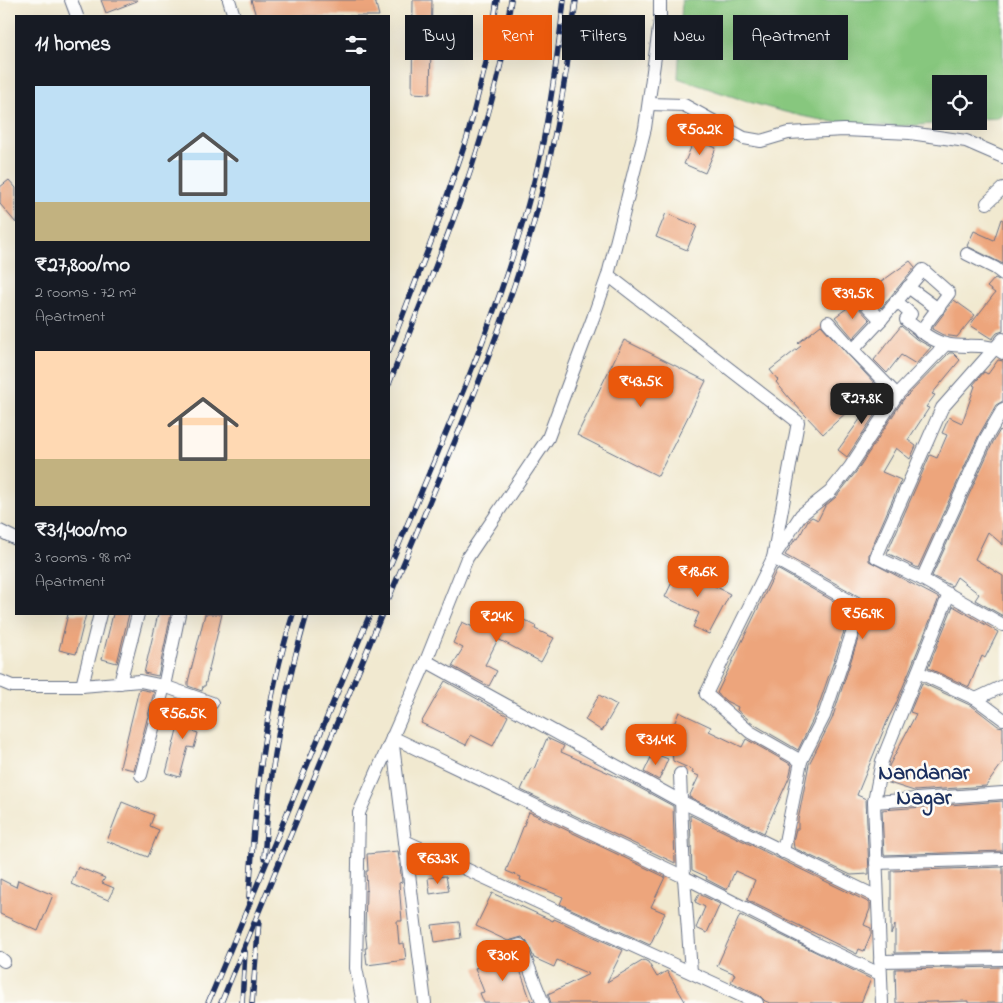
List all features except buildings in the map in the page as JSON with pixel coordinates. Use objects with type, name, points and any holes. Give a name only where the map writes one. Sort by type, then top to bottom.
[{"type":"street","points":[[71,0],[76,15]]},
{"type":"street","points":[[229,0],[234,15]]},
{"type":"street","points":[[363,1003],[356,968],[359,813],[426,662],[467,558],[548,438],[608,275],[645,128],[660,21],[660,0]]},
{"type":"street","points":[[649,104],[684,105],[744,138],[761,141],[788,133],[844,130],[910,133],[966,142],[1003,157]]},
{"type":"street","points":[[987,202],[1003,188]]},
{"type":"street","points":[[967,254],[1003,274]]},
{"type":"street","points":[[853,350],[881,320],[920,271],[925,270],[949,293],[920,332]]},
{"type":"street","points":[[608,275],[798,422],[772,558]]},
{"type":"street","points":[[908,287],[938,309]]},
{"type":"street","points":[[860,298],[881,320]]},
{"type":"street","points":[[923,298],[906,320],[920,332],[946,344],[1000,346]]},
{"type":"street","points":[[896,301],[911,314]]},
{"type":"street","points":[[828,322],[898,395]]},
{"type":"street","points":[[801,761],[750,732],[706,694],[772,558],[801,515],[830,492],[850,467],[898,395],[946,344]]},
{"type":"street","points":[[1000,346],[942,408],[876,557],[922,579],[1003,626]]},
{"type":"street","points":[[922,579],[986,438],[1003,409]]},
{"type":"street","points":[[0,531],[15,538]]},
{"type":"street","points":[[772,558],[861,607],[824,716],[801,761],[783,852]]},
{"type":"street","points":[[882,1003],[874,802],[882,761],[948,594]]},
{"type":"street","points":[[82,686],[100,615]]},
{"type":"street","points":[[120,683],[138,615]]},
{"type":"street","points":[[141,775],[164,686],[179,615]]},
{"type":"street","points":[[426,662],[682,802],[877,897]]},
{"type":"street","points":[[918,672],[976,699],[1003,719]]},
{"type":"street","points":[[0,682],[12,686],[82,686],[140,681],[164,686],[212,703]]},
{"type":"street","points":[[976,699],[1003,686]]},
{"type":"street","points":[[392,737],[425,1003]]},
{"type":"street","points":[[392,737],[684,877],[816,944],[880,968],[1003,959]]},
{"type":"street","points":[[680,774],[684,877],[691,972]]},
{"type":"street","points":[[874,802],[1003,793]]},
{"type":"street","points":[[405,841],[756,1003]]},
{"type":"street","points":[[876,863],[1003,859]]},
{"type":"street","points":[[489,956],[520,945],[543,1003]]},
{"type":"green space","points":[[682,0],[1003,0],[1003,114],[998,118],[987,119],[987,75],[932,75],[932,124],[891,126],[856,125],[804,116],[753,103],[678,78],[679,60],[723,60],[723,15],[681,15]]},
{"type":"railway","points":[[390,348],[434,234],[467,138],[490,47],[497,0]]},
{"type":"railway","points":[[390,381],[454,219],[482,135],[504,49],[511,0]]},
{"type":"railway","points":[[390,566],[453,417],[510,263],[540,157],[554,79],[564,0]]},
{"type":"railway","points":[[390,596],[496,338],[526,249],[543,188],[557,126],[576,0]]},
{"type":"railway","points":[[249,897],[254,825],[262,754],[275,684],[293,615]]},
{"type":"railway","points":[[264,858],[269,799],[280,723],[307,615]]},
{"type":"railway","points":[[208,1003],[370,615]]},
{"type":"railway","points":[[221,1003],[382,615]]},
{"type":"railway","points":[[252,1003],[259,921]]},
{"type":"railway","points":[[242,1003],[245,952]]},
{"type":"district","name":"Nandanar Nagar","points":[[924,784]]}]
